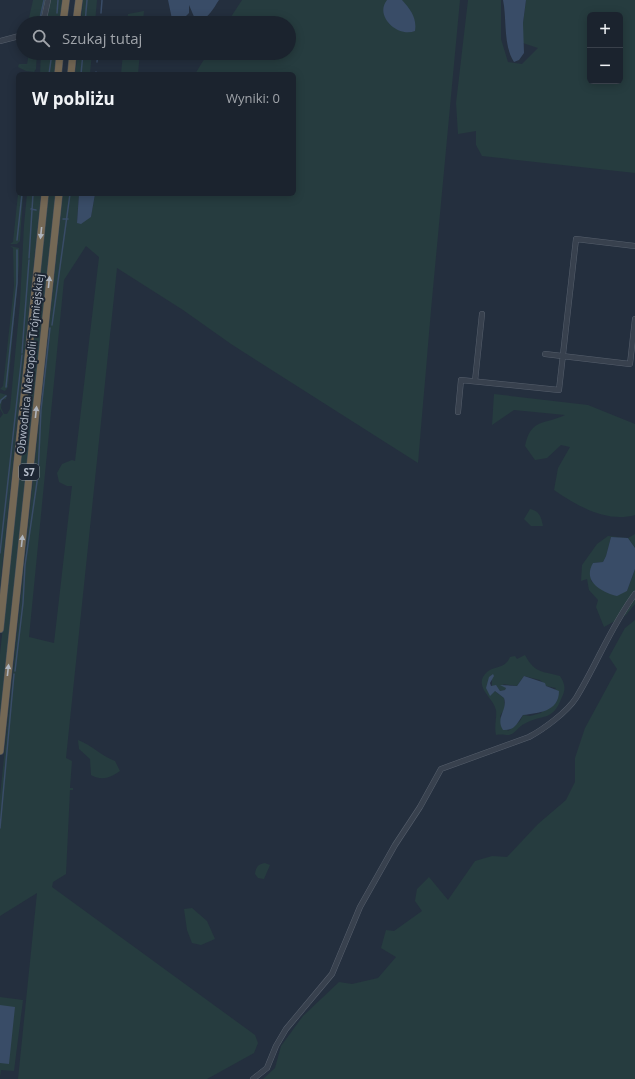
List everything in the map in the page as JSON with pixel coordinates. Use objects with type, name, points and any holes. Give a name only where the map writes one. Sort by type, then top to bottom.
[{"type":"highway","points":[[64,16],[66,0]]},
{"type":"highway","points":[[77,16],[79,0]]},
{"type":"highway","points":[[58,72],[59,60]]},
{"type":"highway","points":[[71,72],[72,60]]},
{"type":"highway","name":"Obwodnica Metropolii Trójmiejskiej","points":[[0,629],[45,196]]},
{"type":"highway","name":"Obwodnica Metropolii Trójmiejskiej","points":[[0,751],[58,196]]},
{"type":"street","points":[[45,16],[48,0]]},
{"type":"street","points":[[0,41],[16,37]]},
{"type":"street","points":[[458,412],[461,380],[559,390],[576,239],[635,246]]},
{"type":"street","points":[[475,381],[482,314]]},
{"type":"street","points":[[545,354],[630,364],[635,319]]},
{"type":"street","points":[[253,1079],[267,1068],[276,1046],[286,1029],[332,974],[360,907],[441,769],[529,737],[540,731],[561,713],[575,699],[609,635],[635,594]]},
{"type":"green space","points":[[33,0],[46,0],[43,16],[29,16]]},
{"type":"green space","points":[[50,0],[62,0],[61,16],[47,16]]},
{"type":"green space","points":[[83,0],[97,0],[96,16],[82,16]]},
{"type":"green space","points":[[242,0],[460,0],[418,463],[231,344],[183,310],[117,268],[66,758],[72,761],[70,788],[73,788],[73,790],[70,790],[66,874],[53,882],[52,887],[255,1035],[258,1043],[254,1053],[207,1079],[18,1079],[37,893],[0,916],[0,796],[63,196],[79,196],[77,223],[91,217],[95,196],[296,196],[296,72],[196,72],[204,60],[296,60],[296,16],[232,16]],"holes":[[[86,246],[99,257],[75,461],[72,460],[62,464],[57,473],[59,482],[67,486],[72,486],[54,643],[29,637],[64,280]]]},
{"type":"green space","points":[[468,0],[501,0],[501,39],[508,62],[522,64],[538,48],[523,43],[523,23],[526,0],[635,0],[635,173],[482,156],[476,145],[476,131],[458,134],[456,103]]},
{"type":"green space","points":[[144,11],[144,16],[128,16],[128,14]]},
{"type":"green space","points":[[28,60],[37,60],[36,69],[34,72],[26,71],[18,67],[19,64],[27,64]]},
{"type":"green space","points":[[41,60],[55,60],[54,72],[40,72]]},
{"type":"green space","points":[[77,60],[91,60],[90,72],[75,72]]},
{"type":"green space","points":[[122,60],[139,60],[138,72],[121,72]]},
{"type":"green space","points":[[18,196],[23,196],[20,241],[17,244],[10,244],[13,242]]},
{"type":"green space","points":[[27,196],[41,196],[0,587],[0,418],[3,414],[0,409],[0,393],[7,395],[6,399],[2,400],[1,408],[4,414],[7,414],[10,409],[20,303]]},
{"type":"green space","points":[[48,196],[56,196],[0,729],[0,654]]},
{"type":"green space","points":[[10,246],[19,248],[19,266],[8,387],[5,391],[0,389],[3,386],[14,286],[13,248]]},
{"type":"green space","points":[[494,394],[588,405],[635,424],[635,515],[614,517],[593,512],[572,502],[554,490],[558,468],[570,447],[561,445],[547,458],[535,460],[525,446],[531,431],[535,427],[539,424],[565,415],[514,410],[492,425]]},
{"type":"green space","points":[[530,509],[538,513],[541,517],[543,526],[531,526],[524,519]]},
{"type":"green space","points":[[635,534],[635,548],[628,538]]},
{"type":"green space","points":[[608,536],[628,538],[611,537],[603,562],[593,563],[591,581],[608,593],[627,591],[635,569],[635,604],[626,615],[604,627],[596,607],[598,600],[589,590],[587,579],[581,581],[582,565],[597,544]]},
{"type":"green space","points":[[635,620],[635,1079],[263,1079],[275,1068],[281,1046],[303,1016],[339,982],[352,984],[378,978],[396,957],[381,948],[386,930],[394,931],[422,911],[415,901],[417,889],[429,877],[448,900],[475,861],[492,856],[507,857],[538,824],[566,800],[575,782],[575,758],[585,728],[617,669],[609,657],[625,628]]},
{"type":"green space","points":[[525,655],[532,666],[536,669],[560,676],[564,684],[564,691],[555,711],[551,714],[520,726],[515,732],[509,735],[496,735],[496,710],[482,687],[483,677],[489,670],[505,664],[510,657],[515,656],[517,659]],"holes":[[[524,676],[540,680],[546,686],[556,688],[541,713],[530,716],[523,715],[520,721],[508,731],[500,716],[505,708],[504,698],[495,691],[491,693],[489,677],[492,680],[492,686],[500,691],[505,690],[506,688],[503,684],[517,686]]]},
{"type":"green space","points":[[78,740],[115,761],[120,771],[106,778],[99,778],[91,775],[90,759],[79,749]]},
{"type":"green space","points":[[265,863],[270,865],[264,879],[258,878],[255,874],[257,868],[259,865]]},
{"type":"green space","points":[[192,908],[207,921],[215,939],[201,945],[192,943],[187,930],[184,909]]},
{"type":"green space","points":[[0,997],[23,1000],[14,1071],[1,1070],[0,1077]]},
{"type":"water","points":[[168,0],[219,0],[207,16],[194,16],[189,5],[189,13],[186,16],[171,16]]},
{"type":"water","points":[[387,0],[402,0],[413,14],[415,31],[402,31],[390,24],[384,13],[384,6]]},
{"type":"water","points":[[503,0],[526,0],[523,23],[524,53],[519,60],[514,62],[508,48]]},
{"type":"water","points":[[79,196],[95,196],[91,217],[81,224],[77,223]]},
{"type":"water","points":[[611,537],[628,538],[635,548],[635,569],[627,591],[617,596],[600,589],[595,585],[590,576],[590,570],[593,563],[603,562]]},
{"type":"water","points":[[493,674],[494,676],[490,683],[491,686],[496,685],[500,691],[505,690],[506,688],[500,685],[517,686],[524,676],[545,683],[546,686],[559,691],[558,698],[552,707],[547,710],[523,715],[513,728],[503,730],[500,722],[505,702],[504,698],[495,691],[490,696],[486,688],[489,677]]},
{"type":"water","points":[[0,1005],[15,1007],[9,1064],[0,1063]]},
{"type":"waterway","points":[[41,16],[44,0]]},
{"type":"waterway","points":[[57,13],[58,0]]},
{"type":"waterway","points":[[86,16],[87,0]]},
{"type":"waterway","points":[[101,13],[102,0]]},
{"type":"waterway","points":[[49,72],[51,60]]},
{"type":"waterway","points":[[81,72],[82,60]]},
{"type":"waterway","points":[[17,240],[22,196]]},
{"type":"waterway","points":[[29,258],[33,196]]},
{"type":"waterway","points":[[52,325],[70,196]]},
{"type":"waterway","points":[[31,209],[36,210]]},
{"type":"waterway","points":[[63,219],[68,219]]},
{"type":"waterway","points":[[6,387],[17,283],[17,250]]},
{"type":"waterway","points":[[22,353],[29,260]]},
{"type":"waterway","points":[[15,671],[23,603],[25,565],[38,475],[41,410],[50,328]]},
{"type":"waterway","points":[[0,553],[22,355]]},
{"type":"waterway","points":[[0,403],[6,396]]},
{"type":"waterway","points":[[0,828],[14,674]]}]
